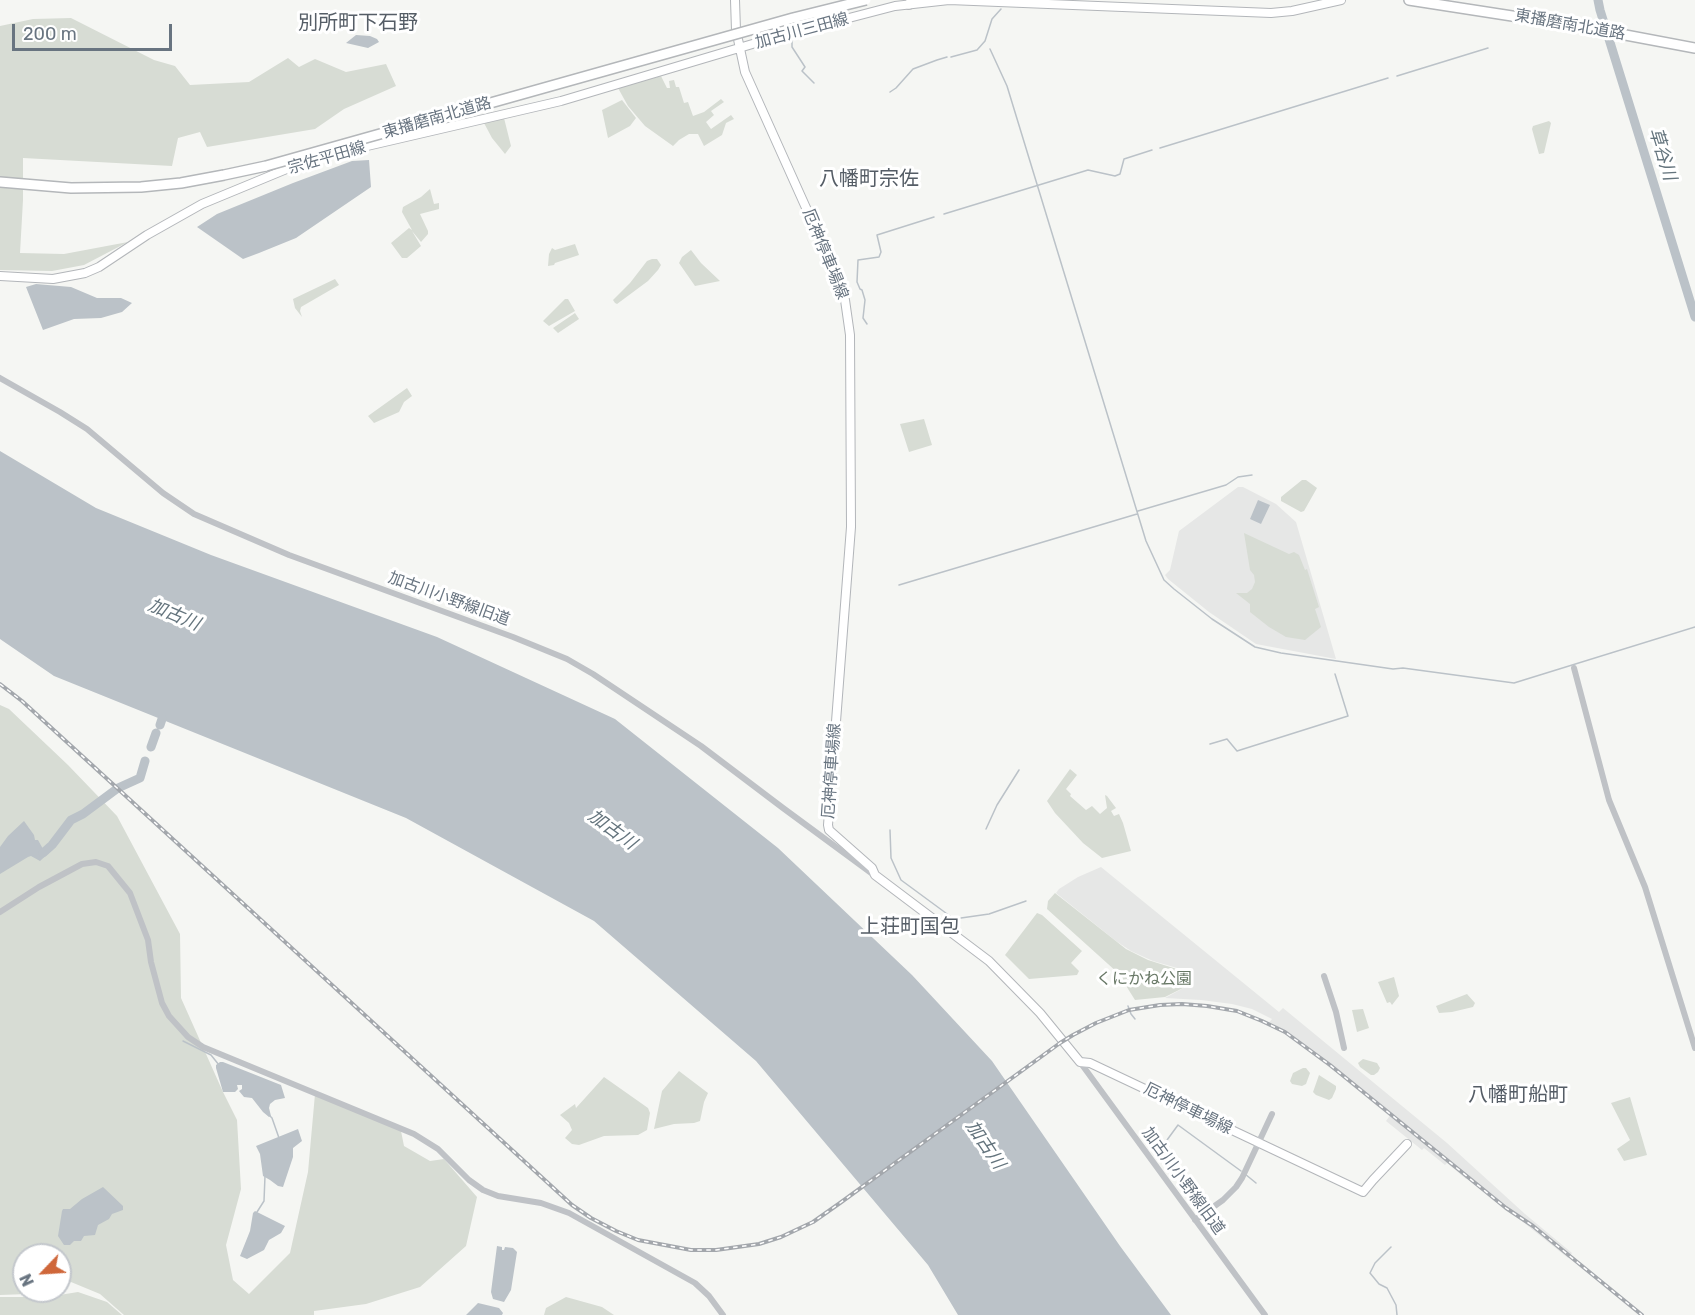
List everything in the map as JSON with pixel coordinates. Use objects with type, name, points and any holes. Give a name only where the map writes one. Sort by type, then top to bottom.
[{"type":"highway","name":"東播磨南北道路","points":[[0,180],[70,188],[141,187],[224,175],[847,0]]},
{"type":"highway","name":"東播磨南北道路","points":[[266,163],[866,0]]},
{"type":"highway","points":[[909,4],[919,0]]},
{"type":"highway","name":"東播磨南北道路","points":[[1409,0],[1551,21],[1695,48]]},
{"type":"highway","name":"東播磨南北道路","points":[[1453,0],[1695,41]]},
{"type":"main road","name":"加古川三田線","points":[[735,0],[736,30],[740,49],[776,37],[895,6],[949,0],[1271,13],[1292,11],[1341,0]]},
{"type":"main road","name":"宗佐平田線","points":[[0,276],[53,279],[85,273],[99,267],[147,235],[202,204],[306,161],[561,101],[740,49]]},
{"type":"main road","name":"厄神停車場線","points":[[740,49],[745,72],[838,279],[847,312],[850,335],[851,527],[828,825],[833,834],[872,868],[874,875],[989,961],[1040,1013],[1080,1062],[1090,1063],[1363,1192],[1407,1144]]},
{"type":"street","name":"加古川小野線旧道","points":[[0,378],[87,429],[163,493],[194,514],[289,555],[567,659],[613,686],[701,746],[874,875]]},
{"type":"street","points":[[1574,668],[1609,800],[1648,897],[1695,1048]]},
{"type":"street","points":[[0,912],[39,887],[82,864],[96,862],[108,866],[130,893],[148,940],[151,962],[162,1003],[169,1016],[188,1037],[203,1047],[414,1134],[438,1149],[469,1180],[483,1190],[507,1198],[541,1203],[569,1213],[695,1283],[710,1296],[723,1315]]},
{"type":"street","points":[[1324,976],[1336,1012],[1344,1048]]},
{"type":"street","name":"加古川小野線旧道","points":[[1080,1062],[1265,1315]]},
{"type":"street","points":[[1195,1220],[1223,1200],[1236,1187],[1272,1114]]},
{"type":"shaded area","points":[[1238,487],[1243,487],[1276,504],[1296,522],[1336,659],[1256,644],[1209,612],[1165,575],[1170,570],[1179,531]]},
{"type":"shaded area","points":[[1101,867],[1279,1012],[1283,1008],[1447,1143],[1572,1253],[1568,1258],[1468,1178],[1466,1179],[1447,1163],[1445,1165],[1424,1148],[1422,1150],[1386,1121],[1391,1114],[1287,1035],[1267,1025],[1272,1019],[1252,1009],[1232,1004],[1165,998],[1189,985],[1184,970],[1153,961],[1131,951],[1056,893],[1078,877]]},
{"type":"green space","points":[[71,18],[154,60],[175,66],[190,85],[249,82],[288,58],[299,67],[315,59],[346,72],[386,64],[396,86],[344,109],[315,129],[207,147],[200,132],[178,138],[172,166],[23,158],[20,253],[64,254],[128,242],[84,265],[52,271],[0,270],[0,26],[33,19]]},
{"type":"green space","points":[[661,76],[667,88],[670,88],[669,81],[674,80],[684,103],[688,102],[693,116],[704,112],[721,99],[724,102],[711,111],[714,115],[706,122],[711,129],[731,115],[734,119],[726,123],[722,135],[704,146],[698,134],[689,134],[673,146],[645,126],[628,106],[618,88]]},
{"type":"green space","points":[[622,100],[636,118],[630,126],[608,138],[602,110]]},
{"type":"green space","points":[[504,118],[511,146],[505,154],[484,123]]},
{"type":"green space","points":[[1549,121],[1551,123],[1544,153],[1539,154],[1532,129],[1533,126]]},
{"type":"green space","points":[[430,189],[434,204],[439,203],[439,209],[420,214],[428,234],[421,242],[412,231],[421,246],[407,258],[402,258],[391,243],[409,228],[412,230],[402,212],[403,207]]},
{"type":"green space","points":[[575,244],[579,255],[548,266],[552,248],[555,250]]},
{"type":"green space","points":[[691,250],[720,281],[695,286],[679,263],[682,257]]},
{"type":"green space","points":[[657,259],[661,265],[658,270],[648,281],[617,304],[615,303],[613,300],[647,261]]},
{"type":"green space","points":[[335,279],[339,285],[301,307],[302,317],[295,308],[293,299]]},
{"type":"green space","points":[[565,299],[568,299],[575,311],[549,326],[543,321]]},
{"type":"green space","points":[[575,313],[579,319],[558,333],[553,328]]},
{"type":"green space","points":[[407,388],[412,396],[404,402],[399,412],[374,423],[368,416]]},
{"type":"green space","points":[[924,419],[932,445],[909,452],[900,424]]},
{"type":"green space","points":[[1302,480],[1306,480],[1317,488],[1304,511],[1301,512],[1281,501],[1281,497]]},
{"type":"green space","points":[[1244,533],[1289,554],[1294,552],[1299,555],[1305,570],[1307,569],[1319,607],[1315,609],[1321,627],[1305,640],[1286,637],[1269,627],[1250,612],[1250,604],[1236,593],[1247,593],[1255,582],[1250,570]]},
{"type":"green space","points":[[0,705],[9,709],[117,816],[180,934],[181,998],[237,1120],[241,1189],[226,1245],[233,1280],[249,1294],[290,1253],[308,1172],[315,1094],[401,1131],[404,1146],[430,1161],[444,1159],[477,1197],[466,1246],[420,1287],[366,1304],[314,1311],[314,1315],[124,1315],[100,1294],[72,1282],[72,1243],[12,1243],[12,1295],[0,1295]]},
{"type":"green space","points":[[1070,769],[1077,775],[1066,789],[1071,794],[1070,796],[1086,810],[1092,806],[1100,814],[1107,808],[1105,795],[1107,796],[1116,808],[1111,811],[1114,816],[1119,814],[1123,823],[1131,851],[1102,858],[1083,843],[1055,813],[1047,801]]},
{"type":"green space","name":"くにかね公園","points":[[1055,893],[1126,949],[1148,960],[1183,971],[1189,985],[1165,997],[1135,1000],[1118,973],[1047,909],[1048,901]]},
{"type":"green space","points":[[1037,913],[1082,951],[1071,963],[1079,971],[1077,975],[1029,979],[1005,955]]},
{"type":"green space","points":[[1394,977],[1399,996],[1392,1005],[1390,1002],[1387,1003],[1378,982]]},
{"type":"green space","points":[[1467,994],[1475,1003],[1473,1007],[1439,1013],[1436,1006]]},
{"type":"green space","points":[[1363,1009],[1369,1028],[1357,1032],[1352,1010]]},
{"type":"green space","points":[[1363,1059],[1377,1063],[1380,1068],[1378,1072],[1371,1075],[1360,1067],[1358,1063]]},
{"type":"green space","points":[[1303,1068],[1310,1073],[1306,1084],[1302,1086],[1292,1084],[1290,1081],[1293,1073]]},
{"type":"green space","points":[[679,1071],[708,1093],[700,1121],[654,1129],[662,1091]]},
{"type":"green space","points":[[1319,1075],[1336,1086],[1329,1100],[1313,1092]]},
{"type":"green space","points":[[604,1077],[648,1108],[650,1113],[647,1130],[638,1135],[604,1136],[579,1145],[572,1144],[565,1138],[572,1130],[569,1123],[560,1115],[575,1104],[576,1108]]},
{"type":"green space","points":[[1630,1097],[1647,1155],[1624,1161],[1617,1149],[1630,1140],[1611,1103]]},
{"type":"green space","points":[[78,1292],[107,1302],[122,1315],[0,1315],[0,1297],[12,1297],[12,1303],[72,1303],[72,1293]]},
{"type":"green space","points":[[566,1297],[602,1307],[614,1315],[544,1315],[546,1308]]},
{"type":"water","points":[[356,35],[370,36],[379,42],[368,48],[346,43]]},
{"type":"water","points":[[369,160],[371,187],[296,238],[259,253],[243,259],[197,227],[217,214],[293,183],[352,161]]},
{"type":"water","points":[[36,284],[71,287],[97,298],[121,298],[132,303],[122,312],[101,318],[74,319],[43,330],[26,287]]},
{"type":"water","name":"加古川","points":[[0,451],[96,508],[211,555],[437,637],[615,719],[778,848],[912,975],[992,1061],[1120,1246],[1171,1315],[958,1315],[928,1265],[756,1061],[594,921],[406,818],[54,676],[0,639]]},
{"type":"water","points":[[1258,500],[1270,505],[1261,524],[1250,519]]},
{"type":"water","points":[[24,821],[43,849],[47,846],[52,850],[40,861],[31,856],[0,874],[0,847]]},
{"type":"water","points":[[220,1062],[281,1085],[285,1098],[275,1100],[270,1104],[271,1116],[269,1117],[252,1098],[244,1097],[239,1091],[242,1085],[237,1085],[238,1089],[235,1092],[223,1092],[216,1068]]},
{"type":"water","points":[[298,1129],[302,1141],[293,1148],[293,1157],[283,1187],[278,1186],[263,1176],[260,1154],[256,1146]]},
{"type":"water","points":[[103,1187],[123,1206],[123,1210],[112,1214],[109,1219],[98,1225],[95,1235],[84,1236],[81,1241],[63,1243],[58,1236],[62,1211],[70,1209]]},
{"type":"water","points":[[255,1211],[285,1226],[281,1233],[269,1240],[264,1250],[247,1259],[240,1256]]},
{"type":"water","points":[[497,1246],[502,1247],[502,1250],[505,1247],[513,1248],[517,1252],[511,1290],[504,1302],[493,1299],[491,1292]]},
{"type":"water","points":[[478,1303],[499,1308],[503,1313],[502,1315],[466,1315]]},
{"type":"waterway","name":"草谷川","points":[[1598,0],[1695,317]]},
{"type":"waterway","points":[[951,57],[977,50],[985,41],[992,19],[1001,9]]},
{"type":"waterway","points":[[792,39],[792,47],[805,67],[802,71],[814,83]]},
{"type":"waterway","points":[[1397,76],[1488,48]]},
{"type":"waterway","points":[[990,49],[1007,86],[1146,541],[1164,580],[1174,589],[1212,619],[1255,647],[1281,653],[1393,669],[1403,668],[1514,683],[1695,627]]},
{"type":"waterway","points":[[890,92],[913,69],[947,57]]},
{"type":"waterway","points":[[1160,148],[1388,78]]},
{"type":"waterway","points":[[944,214],[1088,170],[1115,176],[1120,174],[1124,159],[1152,150]]},
{"type":"waterway","points":[[867,324],[863,318],[865,300],[857,282],[858,260],[879,257],[881,252],[877,235],[934,217]]},
{"type":"waterway","points":[[1138,511],[1226,485],[1238,477],[1252,475]]},
{"type":"waterway","points":[[899,585],[1137,514]]},
{"type":"waterway","points":[[1210,744],[1227,739],[1237,751],[1348,716],[1335,674]]},
{"type":"waterway","points":[[160,725],[162,719]]},
{"type":"waterway","points":[[151,747],[156,733]]},
{"type":"waterway","points":[[43,853],[71,820],[118,788],[140,778],[145,761]]},
{"type":"waterway","points":[[986,829],[997,805],[1019,770]]},
{"type":"waterway","points":[[890,830],[891,858],[901,880],[954,919],[989,914],[1026,901]]},
{"type":"waterway","points":[[1128,1006],[1135,1019]]},
{"type":"waterway","points":[[183,1041],[211,1055],[219,1065]]},
{"type":"waterway","points":[[270,1116],[279,1138]]},
{"type":"waterway","points":[[1159,1151],[1178,1125],[1241,1171]]},
{"type":"waterway","points":[[1245,1174],[1256,1183]]},
{"type":"waterway","points":[[257,1212],[264,1201],[265,1176]]},
{"type":"waterway","points":[[1391,1247],[1375,1263],[1370,1273],[1379,1284],[1387,1288],[1396,1305],[1397,1315]]},
{"type":"railway","points":[[0,684],[22,701],[572,1205],[591,1218],[638,1240],[691,1250],[716,1250],[759,1244],[781,1237],[813,1222],[1073,1035],[1129,1010],[1182,1004],[1237,1011],[1285,1032],[1330,1065],[1642,1315]]},
{"type":"district","name":"別所町下石野","points":[[358,23]]},
{"type":"district","name":"八幡町宗佐","points":[[869,179]]},
{"type":"district","name":"上荘町国包","points":[[910,927]]},
{"type":"district","name":"八幡町船町","points":[[1518,1095]]}]
